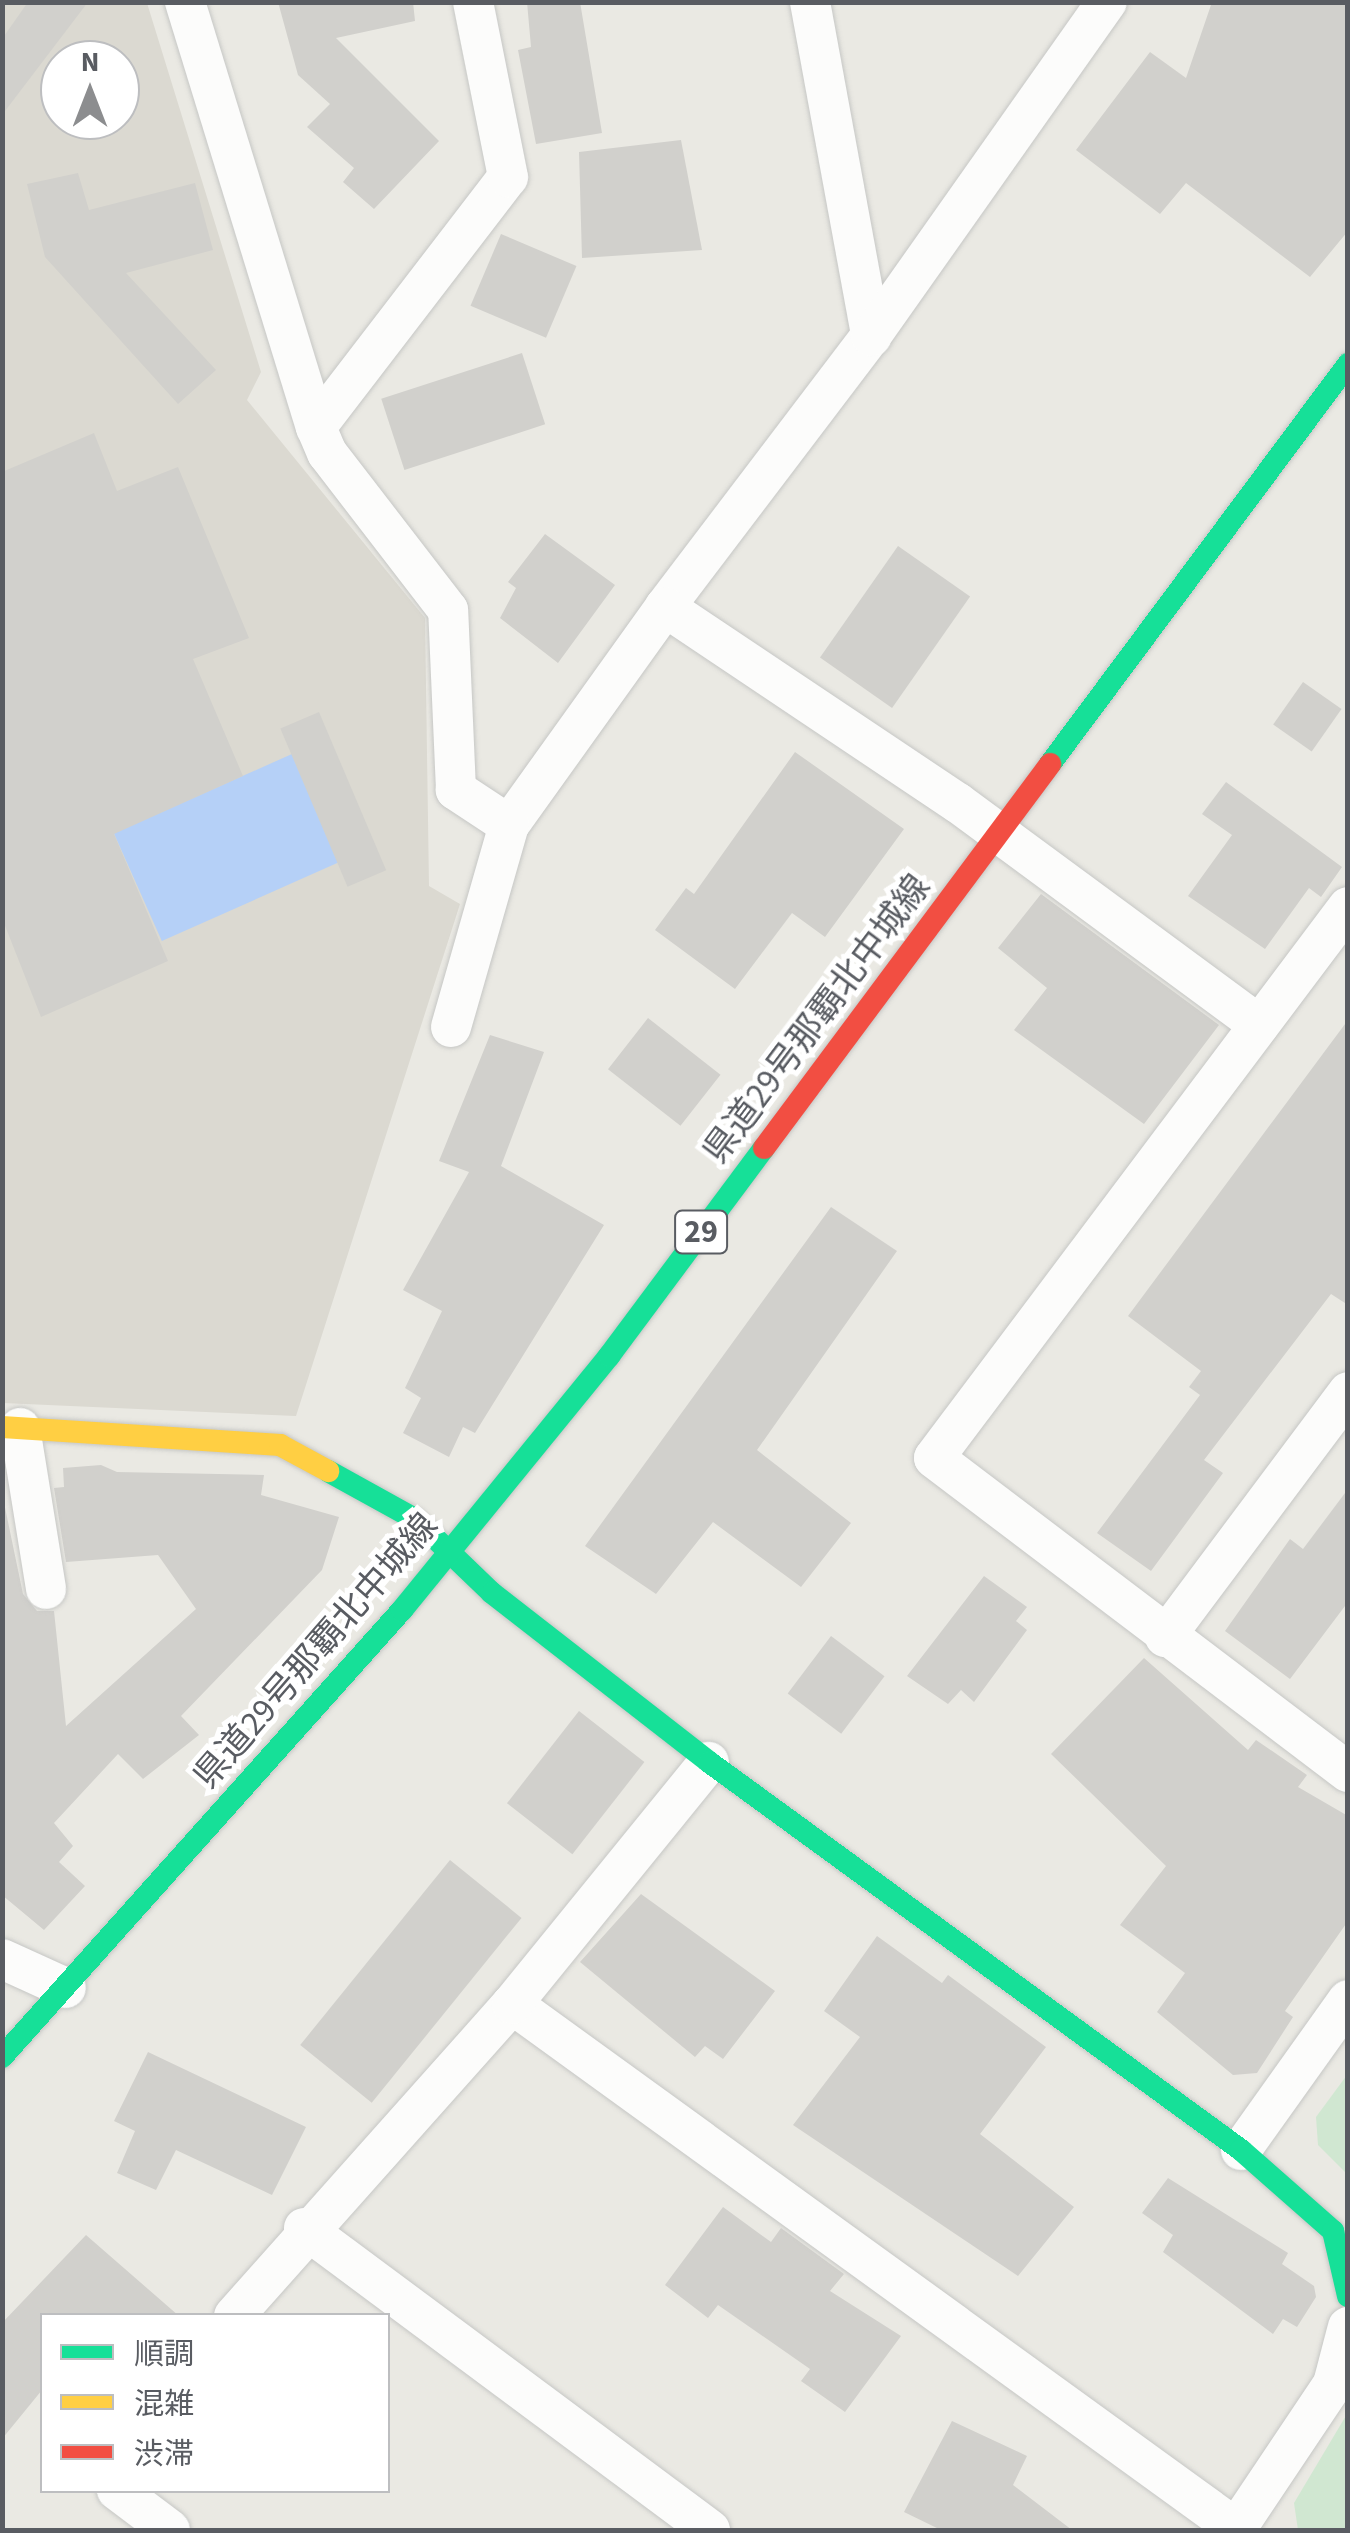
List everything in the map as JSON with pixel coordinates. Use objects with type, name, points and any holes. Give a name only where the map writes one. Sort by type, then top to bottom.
[{"type":"main road","name":"県道29号那覇北中城線","points":[[2,2057],[448,1554],[608,1356],[1348,364]]},
{"type":"main road","points":[[12,1428],[280,1445],[415,1519],[448,1554],[709,1762],[1241,2150],[1334,2231],[1348,2296]]},
{"type":"street","points":[[185,2],[327,453],[448,610],[456,790],[509,825]]},
{"type":"street","points":[[316,427],[508,177],[473,2]]},
{"type":"street","points":[[810,2],[872,336]]},
{"type":"street","points":[[451,1027],[509,825],[665,608],[872,336],[1107,2]]},
{"type":"street","points":[[665,608],[1000,833],[1259,1025]]},
{"type":"street","points":[[1348,907],[934,1458],[1165,1637],[1348,1772]]},
{"type":"street","points":[[1165,1637],[1348,1392]]},
{"type":"street","points":[[12,1428],[46,1588]]},
{"type":"street","points":[[236,2313],[304,2228],[512,2004],[709,1762]]},
{"type":"street","points":[[2,1959],[66,1988]]},
{"type":"street","points":[[1241,2150],[1348,2000]]},
{"type":"street","points":[[512,2004],[1237,2530],[1334,2384],[1348,2327]]},
{"type":"street","points":[[304,2228],[710,2530]]},
{"type":"street","points":[[121,2493],[170,2530]]},
{"type":"shaded area","points":[[3,3],[147,3],[261,372],[247,400],[425,618],[429,886],[460,904],[296,1416],[3,1403]]},
{"type":"green space","points":[[1347,2075],[1347,2174],[1318,2145],[1316,2117]]},
{"type":"green space","points":[[1347,2414],[1347,2530],[1298,2530],[1294,2503]]},
{"type":"water","points":[[292,754],[340,862],[162,941],[114,833]]},
{"type":"building","points":[[28,2],[88,2],[59,40],[40,40],[40,65],[2,115],[2,39]]},
{"type":"building","points":[[278,2],[413,2],[415,21],[336,38],[439,141],[374,209],[343,182],[354,168],[307,127],[330,104],[298,75]]},
{"type":"building","points":[[527,2],[580,2],[602,133],[536,144],[518,50],[531,47]]},
{"type":"building","points":[[1212,2],[1348,2],[1348,231],[1310,277],[1186,183],[1160,214],[1076,150],[1150,52],[1186,78]]},
{"type":"building","points":[[681,140],[702,250],[582,258],[579,152]]},
{"type":"building","points":[[78,173],[89,210],[195,183],[213,250],[126,273],[216,370],[178,404],[45,257],[27,184]]},
{"type":"building","points":[[501,234],[576,266],[546,338],[471,306]]},
{"type":"building","points":[[522,353],[545,424],[404,470],[381,399]]},
{"type":"building","points":[[94,433],[117,491],[178,467],[249,638],[193,659],[243,776],[114,834],[168,961],[41,1017],[2,918],[2,472]]},
{"type":"building","points":[[545,534],[615,585],[558,663],[500,618],[516,588],[508,582]]},
{"type":"building","points":[[898,546],[970,596],[892,708],[820,657]]},
{"type":"building","points":[[1303,682],[1342,709],[1312,752],[1273,725]]},
{"type":"building","points":[[319,712],[386,870],[348,887],[280,728]]},
{"type":"building","points":[[795,752],[904,829],[825,937],[792,913],[735,989],[655,930],[686,888],[694,894]]},
{"type":"building","points":[[1226,782],[1342,867],[1321,897],[1309,888],[1265,949],[1188,896],[1232,835],[1202,814]]},
{"type":"building","points":[[1041,894],[1219,1025],[1144,1124],[1014,1030],[1047,988],[998,948]]},
{"type":"building","points":[[648,1018],[720,1075],[680,1126],[608,1069]]},
{"type":"building","points":[[1348,1020],[1348,1305],[1331,1294],[1204,1460],[1223,1473],[1151,1571],[1097,1533],[1200,1395],[1189,1387],[1201,1371],[1128,1316]]},
{"type":"building","points":[[490,1035],[544,1052],[501,1166],[604,1225],[475,1433],[463,1427],[449,1457],[403,1433],[421,1398],[405,1388],[442,1311],[403,1290],[469,1172],[439,1161]]},
{"type":"building","points":[[831,1207],[897,1251],[757,1450],[851,1523],[801,1587],[713,1522],[656,1594],[585,1546]]},
{"type":"building","points":[[101,1465],[117,1472],[264,1475],[261,1495],[339,1517],[322,1570],[181,1716],[199,1735],[143,1779],[118,1754],[54,1823],[73,1846],[59,1862],[85,1886],[44,1930],[2,1895],[2,1493],[23,1594],[37,1611],[54,1611],[66,1726],[196,1609],[158,1555],[66,1562],[54,1488],[64,1487],[63,1468]]},
{"type":"building","points":[[1348,1489],[1348,1602],[1290,1679],[1225,1631],[1290,1539],[1303,1549]]},
{"type":"building","points":[[984,1576],[1027,1607],[1016,1621],[1027,1630],[974,1702],[961,1690],[948,1704],[907,1676]]},
{"type":"building","points":[[831,1636],[885,1676],[841,1734],[788,1694]]},
{"type":"building","points":[[1144,1658],[1248,1750],[1256,1740],[1307,1775],[1298,1787],[1348,1816],[1348,1921],[1285,2011],[1293,2017],[1257,2073],[1233,2075],[1157,2012],[1185,1973],[1120,1925],[1166,1866],[1051,1754]]},
{"type":"building","points":[[579,1711],[644,1762],[572,1854],[507,1803]]},
{"type":"building","points":[[450,1860],[521,1918],[372,2103],[300,2045]]},
{"type":"building","points":[[641,1894],[775,1991],[723,2059],[705,2046],[695,2057],[580,1962]]},
{"type":"building","points":[[877,1936],[942,1983],[948,1975],[1046,2047],[980,2134],[1074,2207],[1018,2276],[793,2125],[860,2037],[824,2011]]},
{"type":"building","points":[[148,2052],[306,2127],[272,2195],[176,2150],[156,2190],[117,2173],[135,2131],[114,2121]]},
{"type":"building","points":[[1168,2178],[1288,2253],[1282,2264],[1314,2286],[1316,2297],[1297,2327],[1283,2319],[1273,2334],[1163,2252],[1173,2235],[1142,2213]]},
{"type":"building","points":[[723,2207],[771,2242],[781,2228],[844,2274],[830,2291],[901,2336],[845,2412],[801,2381],[810,2369],[718,2305],[708,2318],[665,2285]]},
{"type":"building","points":[[86,2235],[176,2313],[40,2313],[40,2392],[2,2439],[2,2323]]},
{"type":"building","points":[[952,2421],[1027,2456],[1013,2485],[1072,2530],[941,2530],[904,2512]]},
{"type":"traffic: fast","points":[[1050,764],[1348,364]]},
{"type":"traffic: fast","points":[[2,2057],[402,1610],[609,1356],[764,1148]]},
{"type":"traffic: fast","points":[[328,1471],[415,1519],[492,1593],[709,1762],[1241,2150],[1333,2231],[1348,2296]]},
{"type":"traffic: slow","points":[[2,1427],[280,1445],[328,1471]]},
{"type":"traffic: jam","points":[[764,1148],[1050,764]]}]
